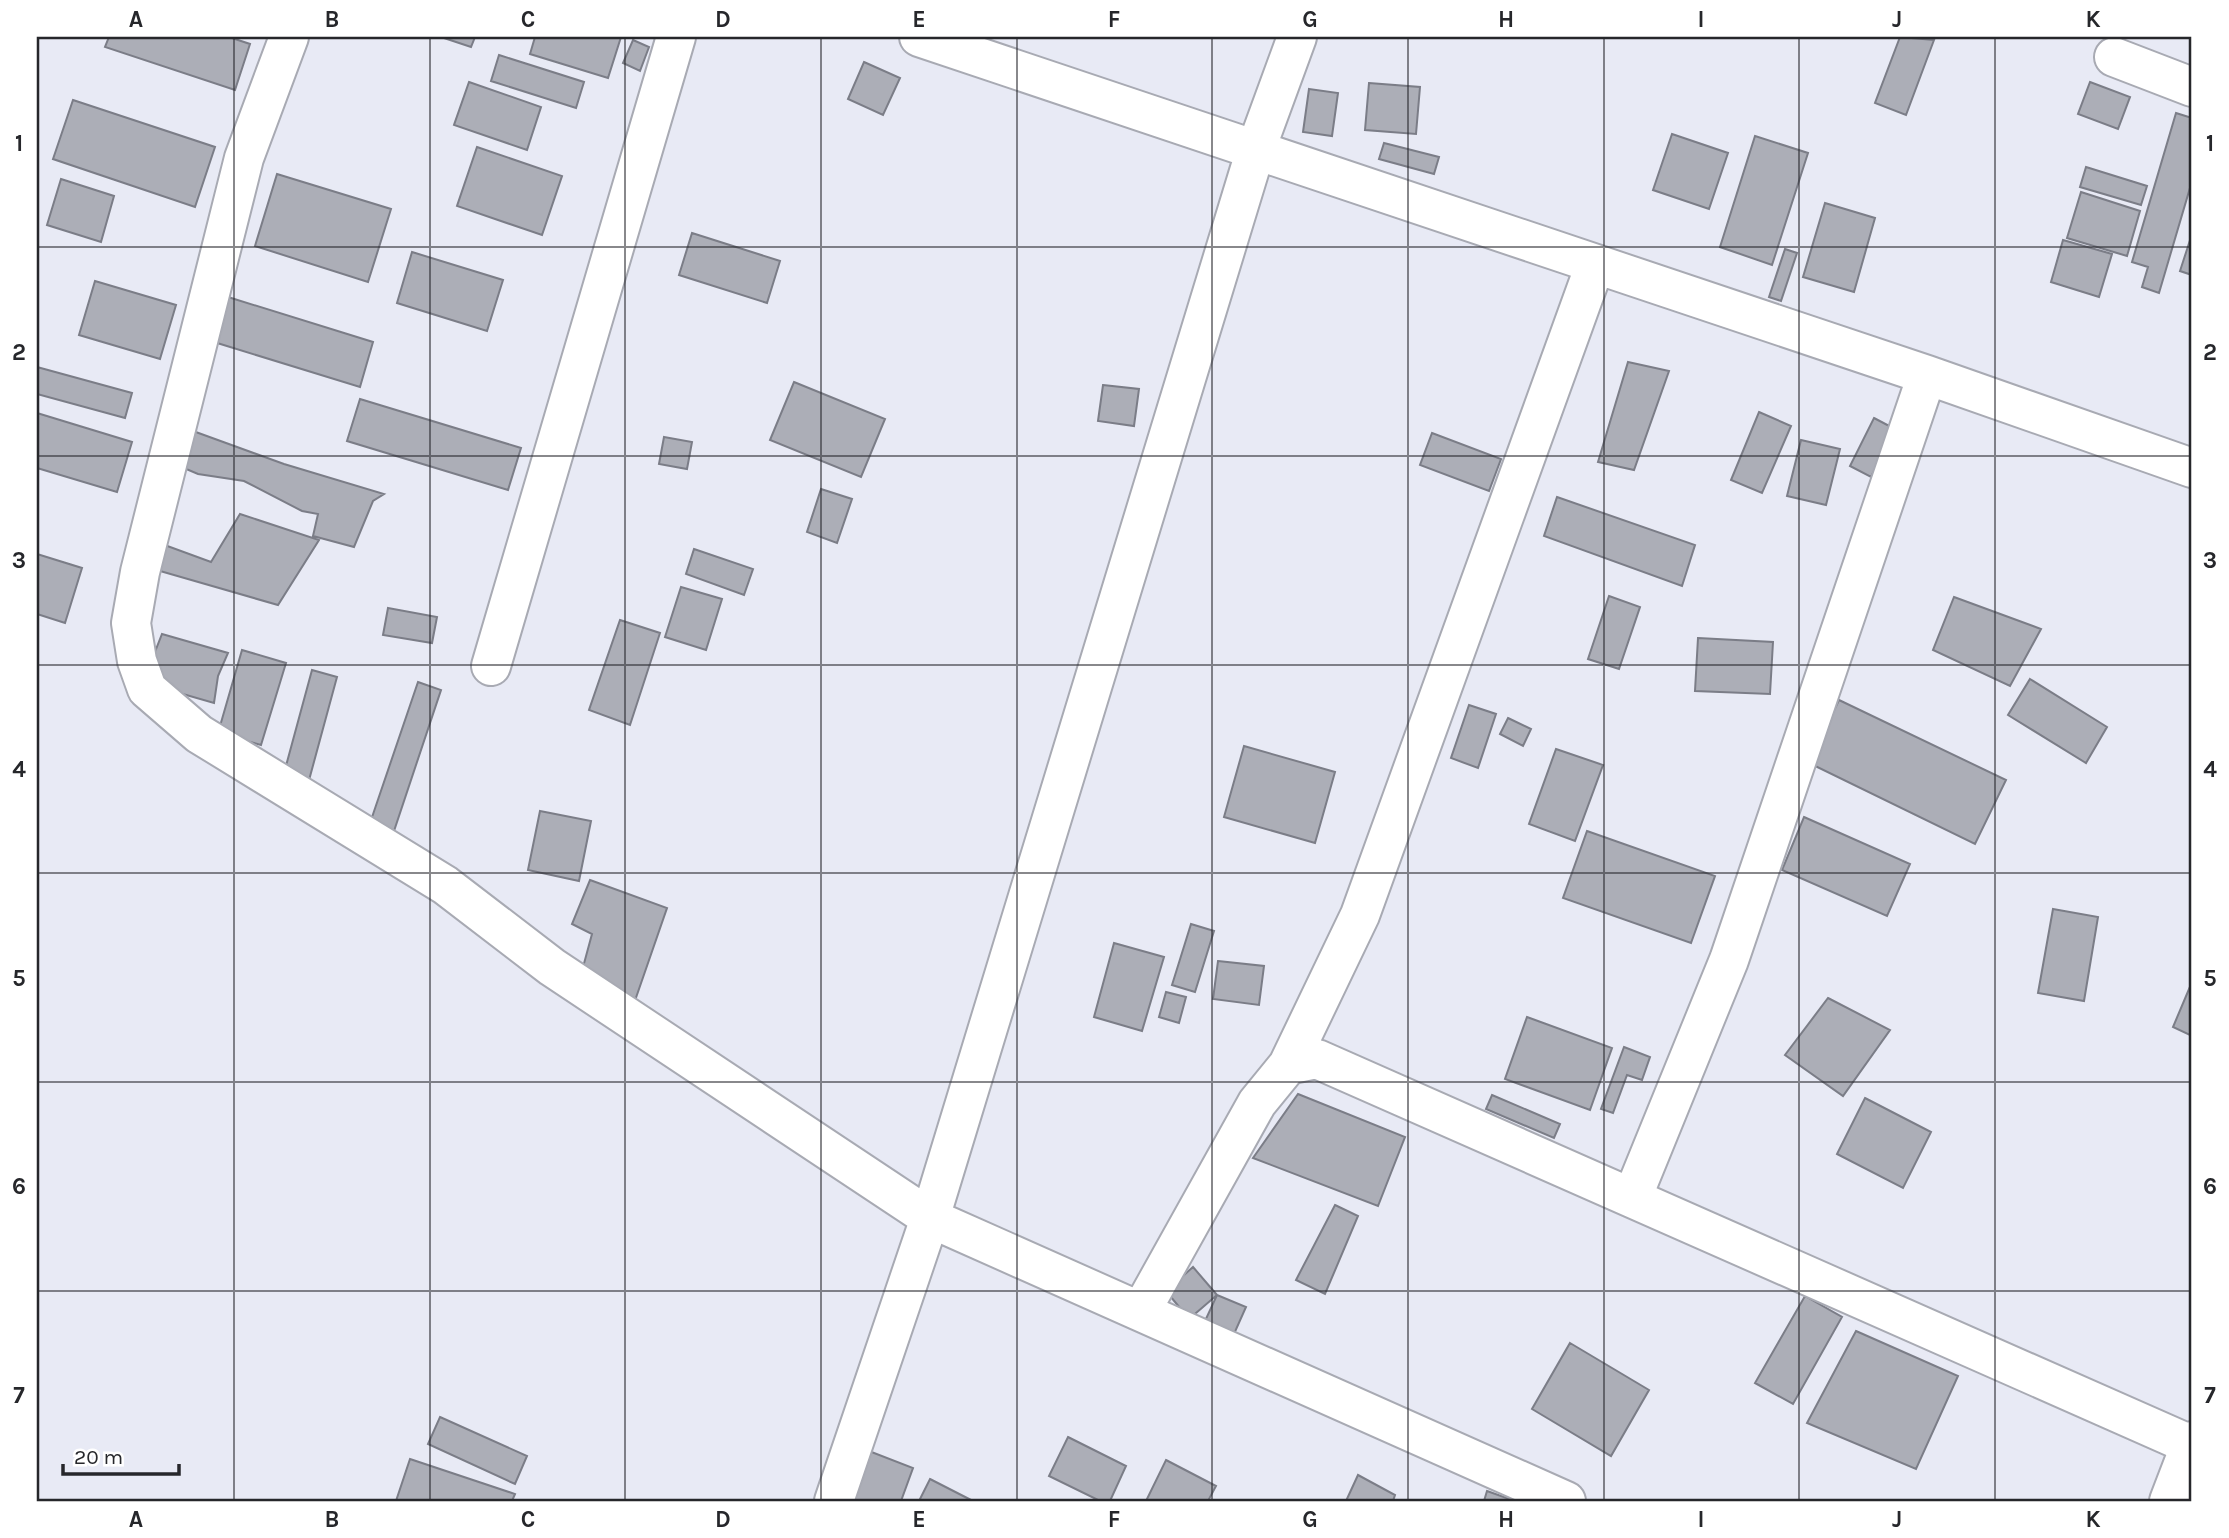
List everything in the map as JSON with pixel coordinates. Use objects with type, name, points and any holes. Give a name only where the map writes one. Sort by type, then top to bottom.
[{"type":"street","points":[[289,37],[244,158],[140,572],[131,623],[137,661],[147,689],[199,734],[445,885],[552,967],[930,1218],[1566,1501]]},
{"type":"street","points":[[491,666],[676,37]]},
{"type":"street","points":[[919,37],[1927,375],[2192,468]]},
{"type":"street","points":[[834,1501],[930,1218],[1255,149],[1297,37]]},
{"type":"street","points":[[2114,57],[2192,88]]},
{"type":"street","points":[[1141,1311],[1257,1103],[1288,1065],[1360,915],[1595,265]]},
{"type":"street","points":[[1632,1198],[1729,960],[1927,375]]},
{"type":"street","points":[[1288,1065],[1317,1059],[2191,1443],[2169,1501]]},
{"type":"building","points":[[109,37],[229,37],[250,44],[235,90],[105,47]]},
{"type":"building","points":[[441,37],[475,37],[471,47]]},
{"type":"building","points":[[535,37],[621,37],[608,78],[530,54]]},
{"type":"building","points":[[1900,37],[1934,40],[1906,115],[1875,103]]},
{"type":"building","points":[[633,40],[649,47],[640,71],[623,63]]},
{"type":"building","points":[[499,55],[584,82],[576,108],[491,81]]},
{"type":"building","points":[[864,62],[900,78],[883,115],[848,99]]},
{"type":"building","points":[[469,82],[541,107],[527,150],[454,125]]},
{"type":"building","points":[[2090,82],[2130,97],[2118,129],[2078,114]]},
{"type":"building","points":[[1369,83],[1420,87],[1416,134],[1365,130]]},
{"type":"building","points":[[1309,89],[1338,93],[1332,136],[1303,132]]},
{"type":"building","points":[[73,100],[215,147],[195,207],[53,159]]},
{"type":"building","points":[[2176,113],[2192,118],[2192,181],[2159,293],[2142,287],[2148,267],[2132,262]]},
{"type":"building","points":[[1672,134],[1728,153],[1709,209],[1653,190]]},
{"type":"building","points":[[1755,136],[1808,153],[1772,265],[1720,247]]},
{"type":"building","points":[[1384,143],[1439,157],[1434,174],[1379,159]]},
{"type":"building","points":[[477,147],[562,176],[542,235],[457,206]]},
{"type":"building","points":[[2086,167],[2147,186],[2141,205],[2080,187]]},
{"type":"building","points":[[277,174],[391,209],[368,282],[255,246]]},
{"type":"building","points":[[61,179],[114,196],[101,242],[47,225]]},
{"type":"building","points":[[2081,192],[2140,211],[2127,256],[2067,238]]},
{"type":"building","points":[[1825,203],[1875,218],[1854,292],[1803,277]]},
{"type":"building","points":[[692,233],[780,261],[767,303],[679,275]]},
{"type":"building","points":[[2192,234],[2192,275],[2180,271]]},
{"type":"building","points":[[2063,240],[2112,254],[2099,297],[2051,282]]},
{"type":"building","points":[[1785,249],[1797,253],[1781,301],[1769,297]]},
{"type":"building","points":[[412,252],[503,280],[487,331],[397,303]]},
{"type":"building","points":[[95,281],[176,305],[160,359],[79,335]]},
{"type":"building","points":[[228,297],[373,342],[360,387],[214,342]]},
{"type":"building","points":[[1628,362],[1669,371],[1634,470],[1598,462]]},
{"type":"building","points":[[37,367],[132,393],[125,418],[37,394]]},
{"type":"building","points":[[794,382],[885,419],[861,477],[770,440]]},
{"type":"building","points":[[1103,385],[1139,389],[1134,426],[1098,421]]},
{"type":"building","points":[[360,399],[521,448],[508,490],[347,441]]},
{"type":"building","points":[[1759,412],[1791,426],[1762,493],[1731,480]]},
{"type":"building","points":[[37,413],[132,442],[117,492],[37,468]]},
{"type":"building","points":[[1874,418],[1895,429],[1871,477],[1850,466]]},
{"type":"building","points":[[182,427],[284,464],[384,494],[373,501],[354,547],[313,536],[318,514],[302,511],[244,481],[198,474],[165,460]]},
{"type":"building","points":[[1432,433],[1501,459],[1489,491],[1420,465]]},
{"type":"building","points":[[664,437],[692,442],[687,469],[659,464]]},
{"type":"building","points":[[1801,440],[1840,449],[1826,505],[1787,496]]},
{"type":"building","points":[[821,489],[852,499],[837,543],[807,532]]},
{"type":"building","points":[[1557,497],[1695,545],[1682,586],[1544,536]]},
{"type":"building","points":[[240,514],[319,540],[278,605],[153,569],[151,540],[211,562]]},
{"type":"building","points":[[694,549],[753,569],[744,595],[686,574]]},
{"type":"building","points":[[37,554],[82,568],[65,623],[37,614]]},
{"type":"building","points":[[681,587],[722,599],[706,650],[665,637]]},
{"type":"building","points":[[1609,596],[1640,607],[1619,669],[1588,659]]},
{"type":"building","points":[[1954,597],[2041,629],[2010,686],[1933,650]]},
{"type":"building","points":[[388,608],[437,617],[432,643],[383,635]]},
{"type":"building","points":[[620,620],[660,633],[630,725],[589,710]]},
{"type":"building","points":[[162,634],[228,653],[218,676],[214,703],[148,684],[153,657]]},
{"type":"building","points":[[1698,638],[1773,642],[1770,694],[1695,691]]},
{"type":"building","points":[[242,650],[286,663],[261,745],[218,733]]},
{"type":"building","points":[[312,670],[337,677],[302,806],[277,799]]},
{"type":"building","points":[[2030,679],[2107,727],[2086,763],[2008,715]]},
{"type":"building","points":[[418,682],[441,690],[392,837],[368,829]]},
{"type":"building","points":[[1839,700],[2006,780],[1975,844],[1809,763]]},
{"type":"building","points":[[1469,705],[1496,714],[1478,768],[1451,758]]},
{"type":"building","points":[[1508,718],[1531,729],[1523,746],[1500,734]]},
{"type":"building","points":[[1244,746],[1335,772],[1315,843],[1224,817]]},
{"type":"building","points":[[1556,749],[1603,765],[1575,841],[1529,824]]},
{"type":"building","points":[[540,811],[591,821],[579,881],[528,870]]},
{"type":"building","points":[[1804,817],[1910,864],[1887,916],[1782,870]]},
{"type":"building","points":[[1587,831],[1715,876],[1691,943],[1563,898]]},
{"type":"building","points":[[590,880],[667,908],[630,1015],[579,982],[592,934],[572,924]]},
{"type":"building","points":[[2053,909],[2098,917],[2084,1001],[2038,993]]},
{"type":"building","points":[[1191,924],[1214,931],[1195,992],[1172,985]]},
{"type":"building","points":[[1114,943],[1164,957],[1142,1031],[1094,1017]]},
{"type":"building","points":[[1218,961],[1264,966],[1259,1005],[1213,999]]},
{"type":"building","points":[[2192,982],[2192,1036],[2173,1027]]},
{"type":"building","points":[[1166,992],[1186,997],[1179,1023],[1159,1017]]},
{"type":"building","points":[[1828,998],[1890,1030],[1843,1096],[1785,1055]]},
{"type":"building","points":[[1527,1017],[1612,1048],[1590,1110],[1505,1079]]},
{"type":"building","points":[[1624,1047],[1650,1057],[1642,1080],[1627,1075],[1613,1113],[1601,1109]]},
{"type":"building","points":[[1298,1094],[1405,1137],[1378,1206],[1253,1158]]},
{"type":"building","points":[[1492,1095],[1560,1124],[1554,1138],[1486,1109]]},
{"type":"building","points":[[1865,1098],[1931,1132],[1903,1188],[1837,1154]]},
{"type":"building","points":[[1335,1205],[1358,1216],[1325,1294],[1296,1280]]},
{"type":"building","points":[[1193,1267],[1217,1295],[1189,1319],[1166,1291]]},
{"type":"building","points":[[1217,1295],[1246,1307],[1234,1334],[1205,1321]]},
{"type":"building","points":[[1805,1296],[1842,1317],[1793,1404],[1755,1383]]},
{"type":"building","points":[[1856,1331],[1958,1376],[1916,1469],[1807,1423]]},
{"type":"building","points":[[1570,1343],[1649,1390],[1611,1456],[1532,1409]]},
{"type":"building","points":[[440,1417],[527,1456],[515,1484],[428,1444]]},
{"type":"building","points":[[1068,1437],[1126,1466],[1110,1501],[1100,1501],[1049,1476]]},
{"type":"building","points":[[856,1446],[913,1468],[901,1501],[835,1501]]},
{"type":"building","points":[[410,1459],[515,1494],[512,1501],[396,1501]]},
{"type":"building","points":[[1166,1460],[1216,1486],[1208,1501],[1146,1501]]},
{"type":"building","points":[[1358,1475],[1395,1495],[1393,1501],[1346,1501]]},
{"type":"building","points":[[930,1479],[973,1501],[919,1501]]},
{"type":"building","points":[[1487,1491],[1515,1501],[1484,1501]]}]
